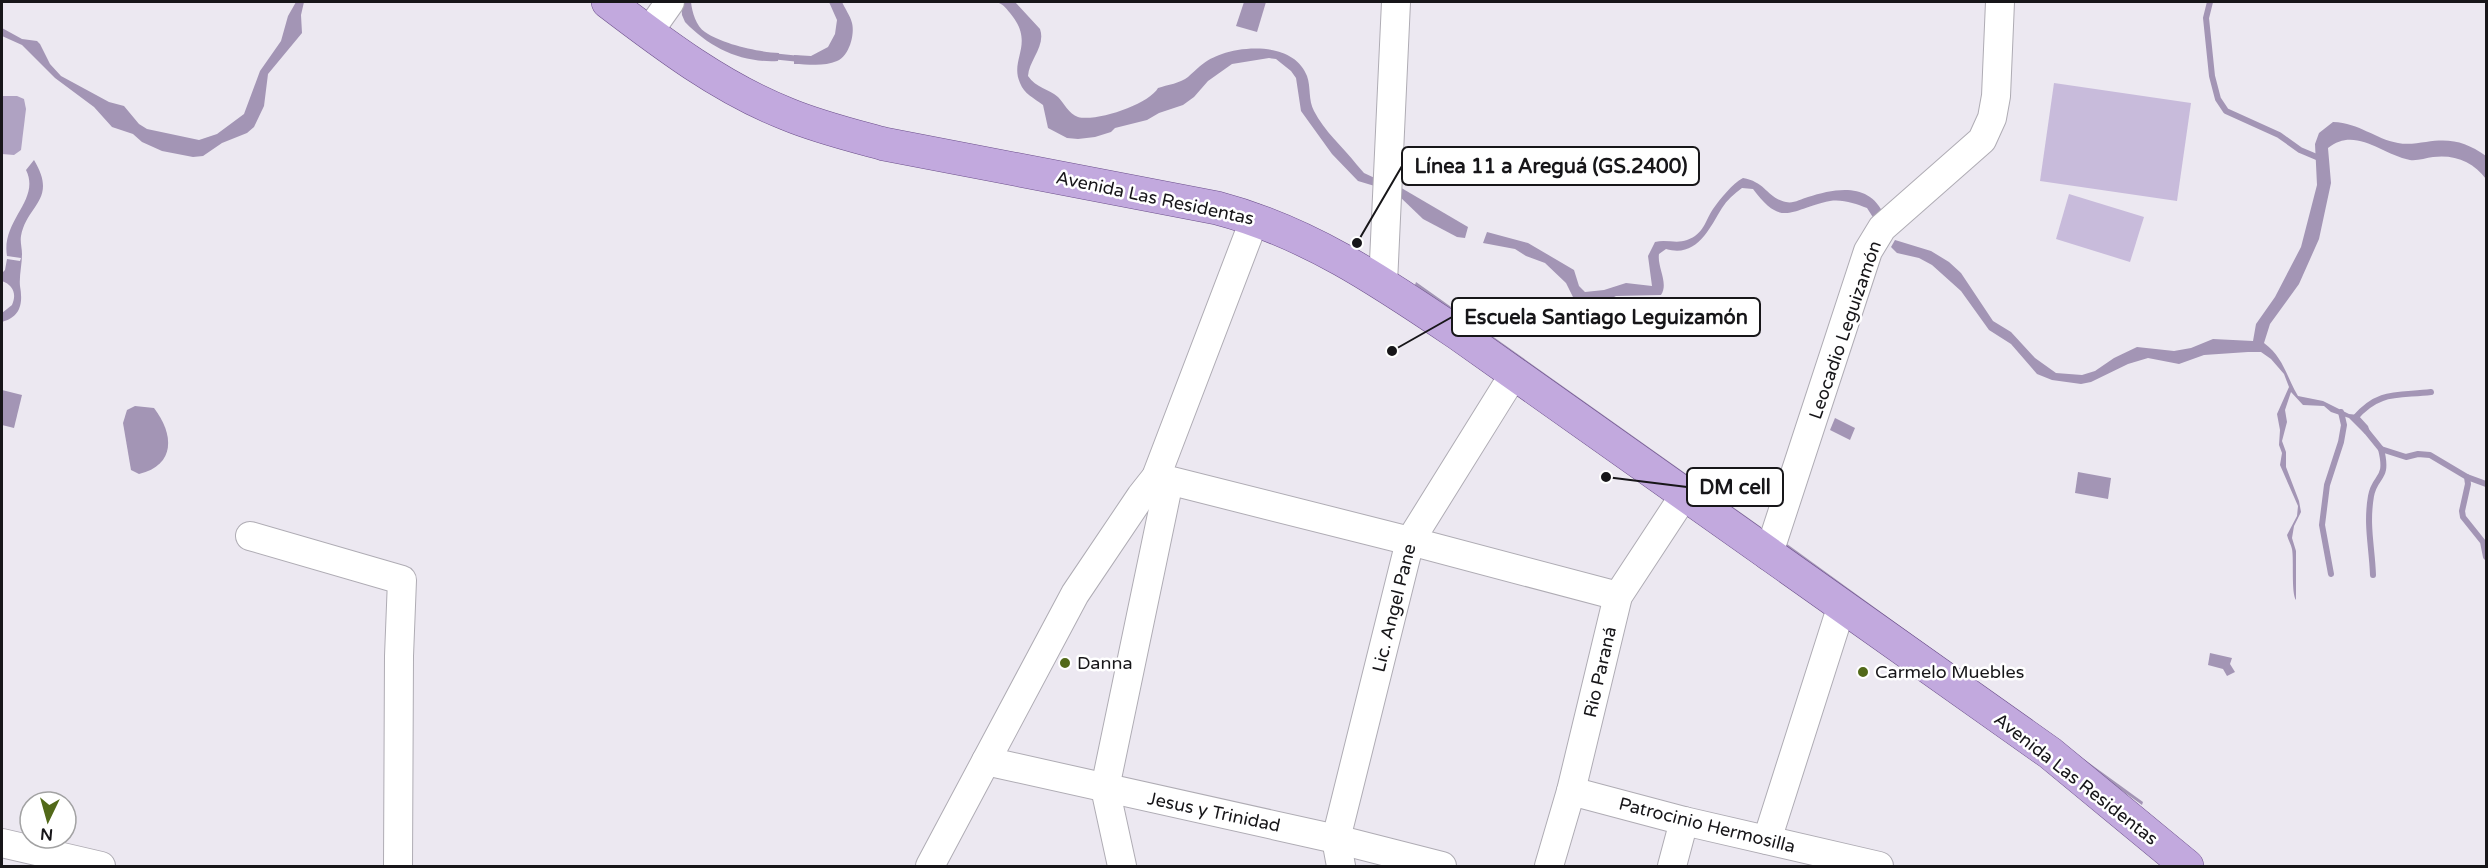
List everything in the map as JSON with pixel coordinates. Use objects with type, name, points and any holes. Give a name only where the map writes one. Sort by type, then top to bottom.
[{"type":"main road","name":"Avenida Las Residentas","points":[[608,2],[648,33],[738,91],[786,114],[884,144],[1217,208],[1255,218],[1326,250],[1383,284],[1514,374],[1685,494],[1768,556],[2050,753],[2187,867]]},
{"type":"street","points":[[648,33],[670,2]]},
{"type":"street","points":[[1383,284],[1396,2]]},
{"type":"street","name":"Leocadio Leguizamón","points":[[1768,556],[1868,251],[1882,228],[1982,140],[1992,118],[1996,96],[2000,2]]},
{"type":"street","points":[[1122,867],[1105,788],[1163,479],[1255,218]]},
{"type":"street","name":"Lic. Angel Pane","points":[[1339,853],[1410,541],[1514,374]]},
{"type":"street","points":[[1163,479],[1618,596]]},
{"type":"street","points":[[930,867],[1075,594],[1141,496],[1163,479]]},
{"type":"street","name":"Rio Paraná","points":[[1549,867],[1571,791],[1618,596],[1685,494]]},
{"type":"street","points":[[250,536],[402,580],[399,656],[398,867]]},
{"type":"street","points":[[1767,840],[1842,608]]},
{"type":"street","name":"Jesus y Trinidad","points":[[986,761],[1105,788],[1339,853],[1442,867]]},
{"type":"street","name":"Patrocinio Hermosilla","points":[[1571,791],[1684,821],[1879,867]]},
{"type":"street","points":[[1672,867],[1684,821]]},
{"type":"street","points":[[2,843],[101,867]]},
{"type":"shaded area","points":[[296,2],[304,2],[301,15],[302,33],[268,74],[264,106],[254,127],[247,133],[222,143],[203,156],[193,157],[162,151],[142,142],[133,134],[112,127],[94,107],[55,78],[22,45],[2,36],[2,28],[22,39],[37,41],[50,64],[61,76],[109,102],[124,106],[139,124],[147,129],[199,140],[217,134],[244,114],[260,71],[281,41],[288,16]]},
{"type":"shaded area","points":[[681,2],[691,2],[695,18],[705,32],[740,47],[779,53],[778,61],[751,59],[716,46],[685,22]]},
{"type":"shaded area","points":[[829,2],[842,2],[851,20],[853,33],[848,50],[845,55],[832,63],[794,64],[794,55],[811,56],[828,47],[835,34],[837,20]]},
{"type":"shaded area","points":[[996,2],[1015,2],[1040,29],[1041,41],[1028,76],[1058,97],[1069,111],[1078,117],[1097,117],[1134,106],[1158,88],[1185,79],[1207,61],[1222,54],[1245,49],[1282,53],[1301,65],[1307,76],[1312,107],[1323,125],[1364,173],[1379,180],[1378,187],[1358,181],[1332,154],[1301,111],[1296,78],[1276,59],[1232,64],[1208,81],[1194,97],[1183,105],[1159,113],[1147,120],[1115,128],[1111,132],[1095,137],[1067,138],[1048,128],[1043,105],[1022,87],[1017,74],[1021,34],[1010,13]]},
{"type":"shaded area","points":[[1244,2],[1266,2],[1257,32],[1236,26]]},
{"type":"shaded area","points":[[2054,83],[2191,103],[2177,201],[2040,181]]},
{"type":"shaded area","points":[[2,96],[17,96],[24,99],[26,109],[21,150],[14,155],[2,154]]},
{"type":"shaded area","points":[[2333,122],[2351,125],[2398,143],[2451,141],[2465,144],[2486,156],[2486,179],[2476,168],[2456,158],[2441,156],[2410,160],[2368,144],[2348,140],[2338,142],[2328,148],[2331,183],[2319,239],[2299,284],[2270,324],[2264,343],[2280,361],[2298,396],[2323,401],[2349,414],[2358,415],[2368,426],[2370,432],[2365,434],[2349,418],[2331,412],[2324,406],[2303,405],[2291,392],[2285,410],[2287,422],[2282,441],[2286,452],[2286,467],[2301,512],[2294,526],[2292,538],[2296,551],[2296,600],[2292,549],[2287,535],[2297,516],[2298,506],[2280,465],[2282,453],[2279,445],[2280,430],[2277,414],[2289,387],[2284,374],[2271,359],[2261,352],[2204,355],[2179,364],[2148,358],[2128,364],[2091,382],[2081,384],[2052,380],[2037,374],[2011,344],[1989,330],[1961,291],[1932,265],[1919,258],[1897,253],[1891,247],[1895,240],[1931,251],[1949,262],[1961,273],[1993,321],[2011,332],[2035,358],[2056,373],[2082,375],[2095,371],[2114,358],[2137,347],[2174,351],[2191,348],[2213,339],[2253,341],[2256,324],[2275,297],[2301,247],[2317,185],[2315,144],[2319,133]]},
{"type":"shaded area","points":[[34,160],[41,173],[43,184],[39,201],[24,225],[21,236],[22,254],[20,278],[21,304],[13,317],[2,322],[2,313],[12,305],[14,294],[11,287],[2,281],[2,273],[5,270],[7,259],[20,261],[21,258],[7,256],[7,243],[14,221],[29,191],[26,170]]},
{"type":"shaded area","points":[[1743,178],[1757,183],[1774,197],[1789,202],[1830,191],[1861,192],[1878,204],[1884,215],[1876,222],[1867,208],[1849,202],[1835,201],[1788,213],[1780,212],[1772,209],[1753,189],[1742,188],[1726,202],[1707,233],[1694,246],[1677,251],[1666,249],[1659,254],[1664,285],[1661,295],[1616,296],[1596,306],[1587,306],[1573,297],[1566,283],[1545,263],[1515,249],[1483,243],[1487,232],[1528,243],[1574,270],[1579,286],[1585,292],[1604,290],[1626,283],[1652,286],[1648,256],[1655,242],[1683,241],[1693,237],[1703,227],[1723,196]]},
{"type":"shaded area","points":[[1398,186],[1468,227],[1465,238],[1457,237],[1423,219],[1398,195]]},
{"type":"shaded area","points":[[2069,194],[2144,217],[2130,262],[2056,239]]},
{"type":"shaded area","points":[[1416,282],[1761,527],[1760,529],[1415,285]]},
{"type":"shaded area","points":[[2,390],[22,395],[14,428],[2,425]]},
{"type":"shaded area","points":[[135,406],[154,408],[161,418],[168,438],[168,447],[160,464],[139,474],[131,470],[123,423],[127,410]]},
{"type":"shaded area","points":[[1835,418],[1855,428],[1850,440],[1830,430]]},
{"type":"shaded area","points":[[2078,472],[2111,478],[2108,499],[2075,493]]},
{"type":"shaded area","points":[[1787,544],[2143,802],[2142,805],[1785,548]]},
{"type":"shaded area","points":[[2210,653],[2232,658],[2230,664],[2235,672],[2227,676],[2223,669],[2208,665]]},
{"type":"waterway","points":[[2210,2],[2206,18],[2212,76],[2218,99],[2226,111],[2279,135],[2300,150],[2319,158]]},
{"type":"waterway","points":[[771,56],[800,59]]},
{"type":"waterway","points":[[2355,418],[2372,403],[2381,399],[2431,392]]},
{"type":"waterway","points":[[2331,574],[2322,525],[2327,485],[2344,425],[2341,412]]},
{"type":"waterway","points":[[2364,428],[2381,449],[2406,457],[2418,454],[2430,455],[2467,477],[2463,517],[2483,542],[2486,557]]},
{"type":"waterway","points":[[2373,575],[2369,526],[2370,507],[2373,489],[2383,467],[2381,449]]},
{"type":"waterway","points":[[2467,477],[2486,484]]},
{"type":"place","name":"Línea 11 a Areguá (GS.2400)","points":[[1357,243]]},
{"type":"place","name":"Escuela Santiago Leguizamón","points":[[1392,351]]},
{"type":"place","name":"DM cell","points":[[1606,477]]},
{"type":"place","name":"Danna","points":[[1065,663]]},
{"type":"place","name":"Carmelo Muebles","points":[[1863,672]]}]
